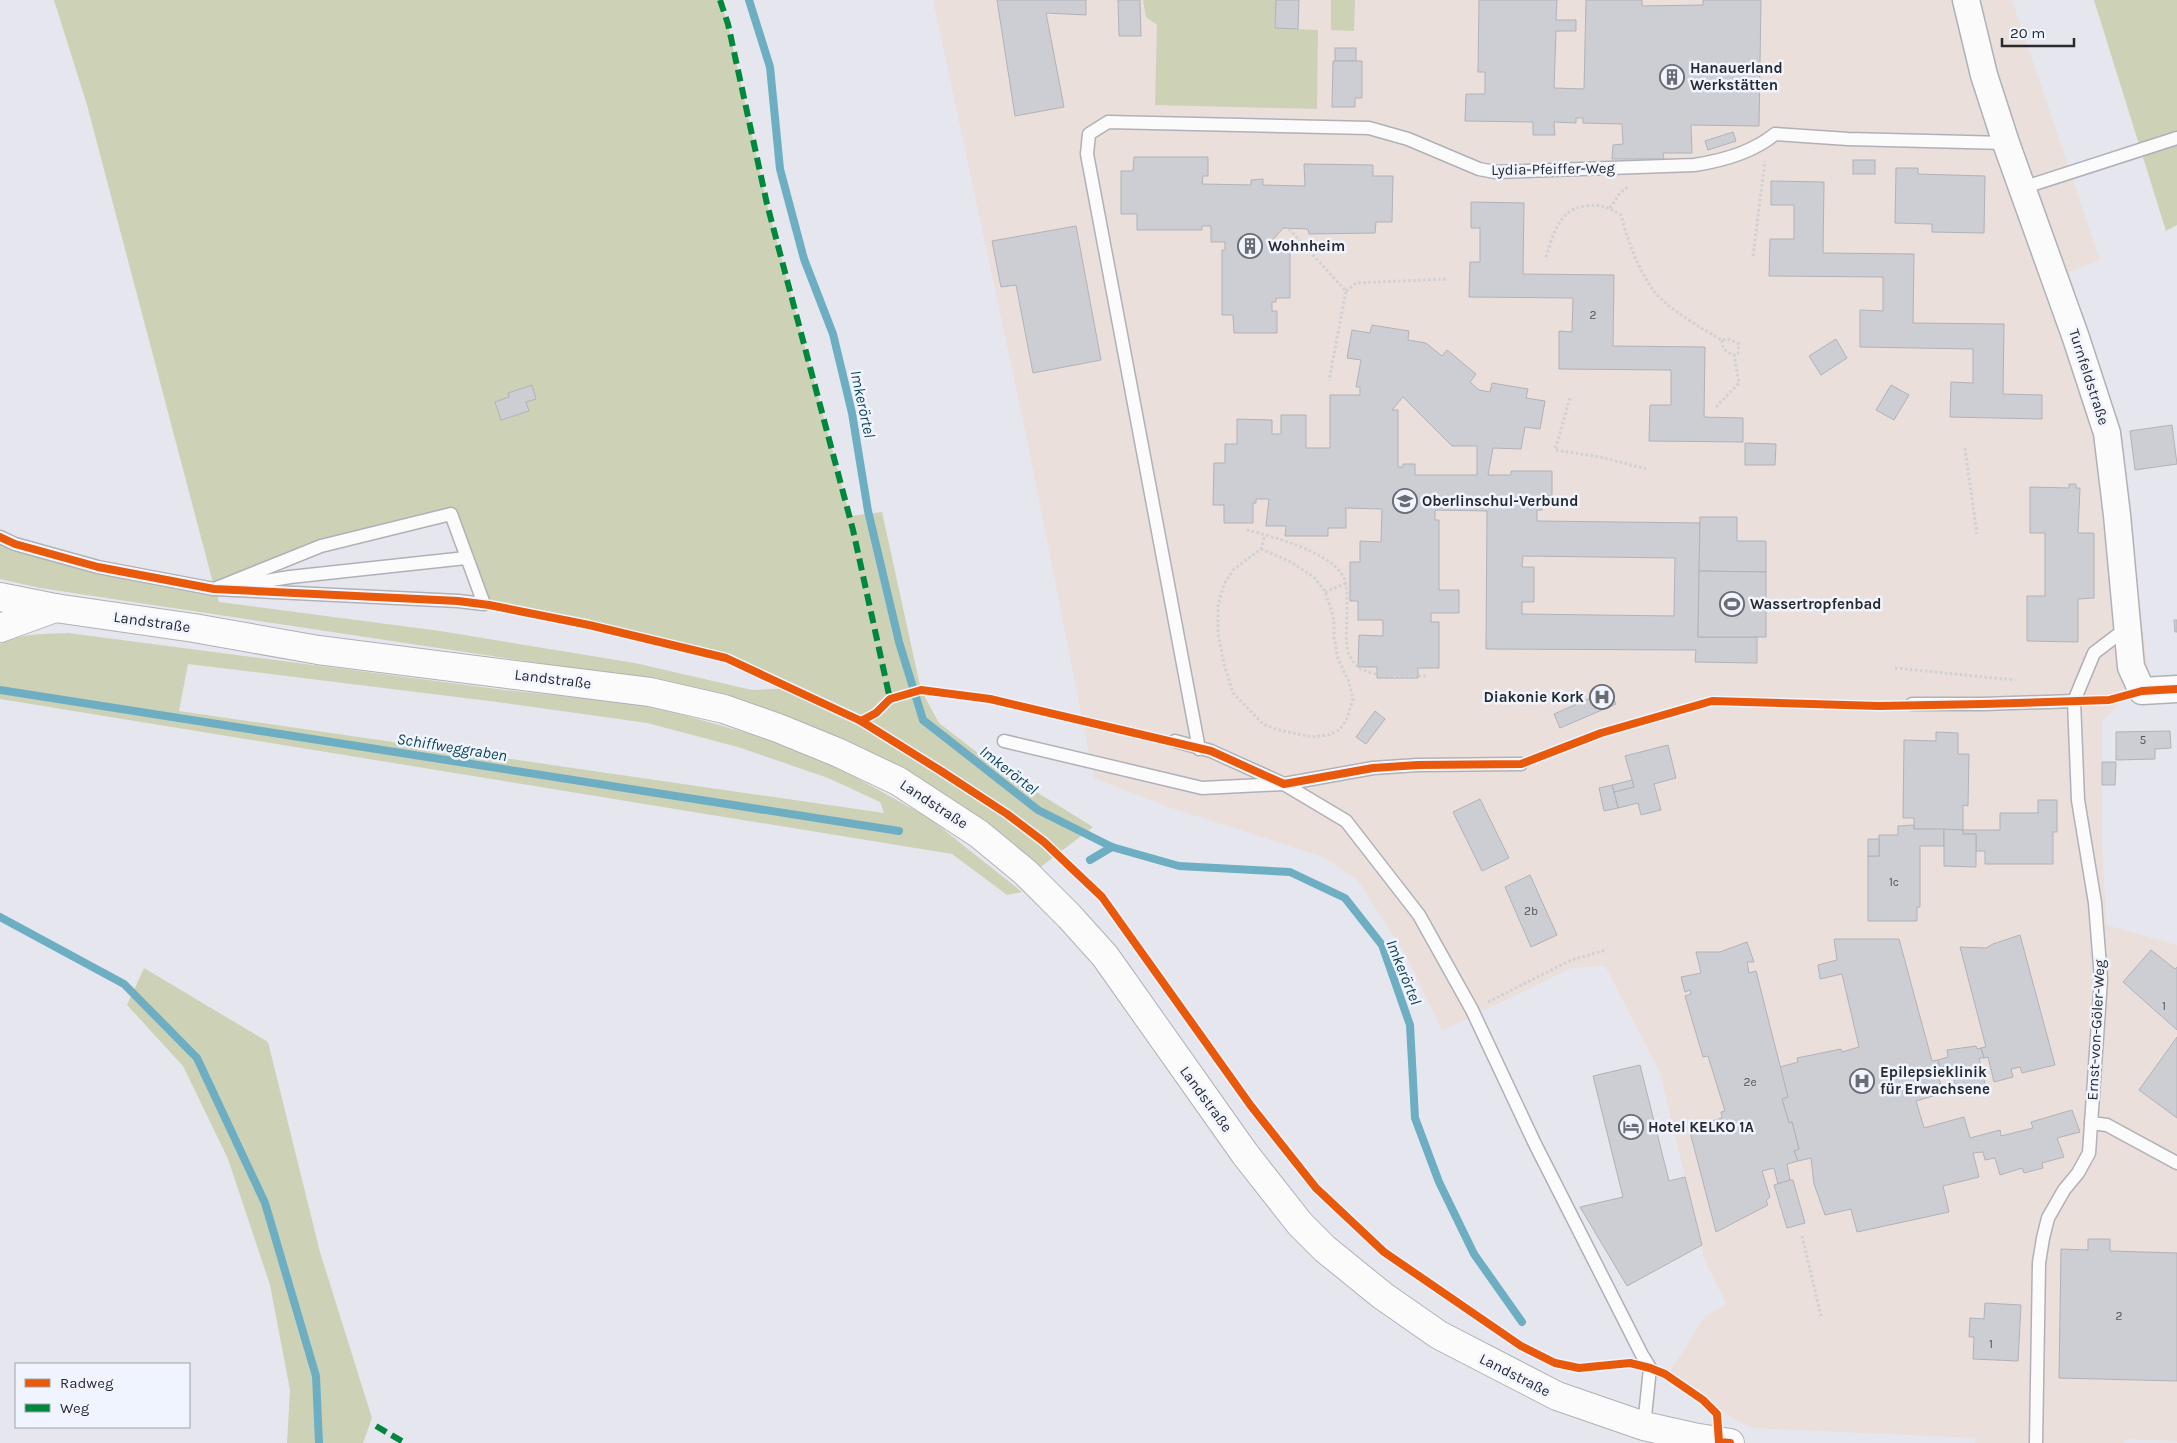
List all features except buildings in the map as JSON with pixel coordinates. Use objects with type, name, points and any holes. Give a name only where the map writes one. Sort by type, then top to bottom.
[{"type":"main road","name":"Landstraße","points":[[0,597],[54,608],[194,628],[318,650],[650,692],[724,710],[778,728],[840,753],[898,781],[979,834],[1024,872],[1069,916],[1105,956],[1246,1154],[1300,1224],[1325,1249],[1383,1296],[1439,1335],[1557,1396],[1644,1426],[1730,1443]]},
{"type":"main road","points":[[0,628],[54,608]]},
{"type":"street","name":"Turnfeldstraße","points":[[1966,0],[1984,75],[2006,143],[2076,338],[2107,434],[2131,667],[2142,691],[2177,689]]},
{"type":"lane","name":"Lydia-Pfeiffer-Weg","points":[[1199,749],[1088,154],[1089,134],[1108,122],[1369,128],[1408,138],[1479,169],[1504,172],[1694,165],[1716,162],[1767,141],[1775,134],[1848,139],[2006,143]]},
{"type":"lane","points":[[2022,188],[2177,138]]},
{"type":"lane","points":[[0,537],[15,544],[98,567],[214,589],[458,600],[484,604],[451,514],[321,546],[214,589]]},
{"type":"lane","points":[[214,589],[290,577],[466,558]]},
{"type":"lane","name":"Ernst-von-Göler-Weg","points":[[2036,1443],[2039,1264],[2048,1218],[2064,1190],[2078,1173],[2088,1153],[2101,979],[2095,903],[2078,800],[2074,701],[2094,653],[2128,627]]},
{"type":"lane","points":[[1912,704],[2074,701]]},
{"type":"lane","points":[[1004,740],[1202,788],[1284,784],[1373,768],[1418,765],[1521,764]]},
{"type":"lane","points":[[1175,741],[1211,751],[1284,784],[1346,821],[1419,915],[1472,1010],[1535,1144],[1642,1355],[1655,1370],[1644,1426]]},
{"type":"lane","points":[[2091,1123],[2107,1126],[2177,1163]]},
{"type":"path","points":[[1754,256],[1767,141]]},
{"type":"path","points":[[1610,208],[1620,193],[1630,185],[1630,168]]},
{"type":"path","points":[[1546,257],[1560,220],[1566,212],[1576,207],[1600,204],[1610,208],[1621,215],[1628,241],[1637,263],[1653,291],[1663,301],[1722,340],[1728,339],[1739,344],[1738,353],[1734,355]]},
{"type":"path","points":[[1289,229],[1346,291]]},
{"type":"path","points":[[1329,381],[1346,291],[1356,283],[1447,279]]},
{"type":"path","points":[[1722,340],[1722,346],[1725,350],[1734,355]]},
{"type":"path","points":[[1716,407],[1739,383],[1734,355]]},
{"type":"path","points":[[1570,398],[1555,450],[1601,457],[1646,469]]},
{"type":"path","points":[[1965,448],[1977,534]]},
{"type":"path","points":[[1247,530],[1265,535],[1328,560],[1344,578],[1348,652],[1359,666],[1371,674],[1426,676]]},
{"type":"path","points":[[1261,549],[1291,562],[1307,572],[1325,592],[1334,621],[1334,637],[1338,660],[1349,682],[1353,699],[1346,721],[1339,730],[1328,735],[1312,737],[1278,730],[1263,724],[1233,692],[1224,664],[1218,624],[1218,605],[1224,584],[1234,570],[1261,549],[1265,535]]},
{"type":"path","points":[[1325,592],[1345,584]]},
{"type":"path","points":[[1895,668],[2015,680]]},
{"type":"path","points":[[1472,1010],[1571,960],[1606,950]]},
{"type":"path","points":[[1802,1236],[1821,1316]]},
{"type":"shaded area","name":"Diakonie Kork","points":[[933,0],[2012,0],[2100,260],[2069,272],[2115,425],[2149,673],[2102,722],[2102,848],[2107,925],[2177,945],[2177,1441],[2125,1439],[2124,1443],[1975,1443],[1975,1438],[1751,1428],[1723,1412],[1670,1372],[1704,1317],[1726,1304],[1705,1261],[1660,1073],[1605,966],[1572,968],[1442,1031],[1406,955],[1358,881],[1326,858],[1171,808],[1094,778],[1026,435]]},
{"type":"green space","points":[[54,0],[720,0],[728,24],[767,204],[850,516],[882,512],[921,690],[939,723],[996,767],[1093,827],[1038,869],[903,770],[838,737],[792,718],[741,701],[625,676],[40,588],[0,579],[0,537],[98,567],[213,583],[87,105]],"holes":[[[451,514],[489,605],[589,625],[726,658],[791,688],[752,690],[635,663],[440,631],[219,602],[214,584]]]},
{"type":"green space","points":[[1143,0],[1276,0],[1275,28],[1318,30],[1317,109],[1155,105],[1157,25],[1146,17]]},
{"type":"green space","points":[[1331,0],[1355,0],[1354,31],[1331,30]]},
{"type":"green space","points":[[2094,0],[2177,0],[2177,225],[2166,231]]},
{"type":"green space","points":[[68,633],[505,690],[648,705],[751,734],[819,757],[929,818],[1022,892],[1007,895],[952,854],[0,699],[0,644],[25,636]],"holes":[[[188,664],[497,702],[647,723],[738,747],[828,778],[880,802],[884,813],[179,711]]]},
{"type":"green space","points":[[144,968],[268,1042],[320,1252],[372,1418],[363,1443],[287,1443],[290,1390],[270,1285],[228,1159],[183,1066],[127,1005]]},
{"type":"waterway","name":"Imkerörtel","points":[[749,0],[770,67],[780,169],[804,259],[833,334],[852,413],[868,511],[899,642],[923,720],[1038,810],[1112,847],[1179,866],[1290,872],[1345,898],[1382,945],[1410,1025],[1415,1118],[1439,1182],[1474,1254],[1522,1322]]},
{"type":"waterway","name":"Schiffweggraben","points":[[0,690],[899,831]]},
{"type":"waterway","points":[[1090,860],[1112,847]]},
{"type":"waterway","points":[[0,917],[124,984],[197,1058],[265,1203],[316,1376],[319,1443]]},
{"type":"marked path","points":[[720,0],[728,24],[767,204],[853,530],[890,699]]},
{"type":"marked path","points":[[376,1426],[405,1443]]},
{"type":"cycle path","points":[[0,537],[15,544],[98,567],[214,589],[458,601],[489,605],[589,625],[726,658],[861,721],[1007,814],[1044,842],[1102,897],[1251,1106],[1316,1188],[1384,1252],[1521,1346],[1555,1363],[1579,1368],[1630,1363],[1665,1374],[1703,1400],[1717,1414],[1719,1442],[1730,1443]]},
{"type":"cycle path","points":[[861,721],[876,713],[890,699],[921,690],[990,699],[1211,751],[1284,784],[1373,768],[1418,765],[1521,764],[1601,733],[1712,701],[1879,706],[1983,704],[2109,700],[2142,691],[2177,689]]},
{"type":"place","name":"Hanauerland Werkstätten","points":[[1672,77]]},
{"type":"place","name":"Wohnheim","points":[[1250,246]]},
{"type":"place","name":"Oberlinschul-Verbund","points":[[1405,501]]},
{"type":"place","name":"Wassertropfenbad","points":[[1732,604]]},
{"type":"place","name":"Diakonie Kork","points":[[1602,697]]},
{"type":"place","name":"Epilepsieklinik für Erwachsene","points":[[1862,1081]]},
{"type":"place","name":"Hotel KELKO 1A","points":[[1631,1127]]}]
